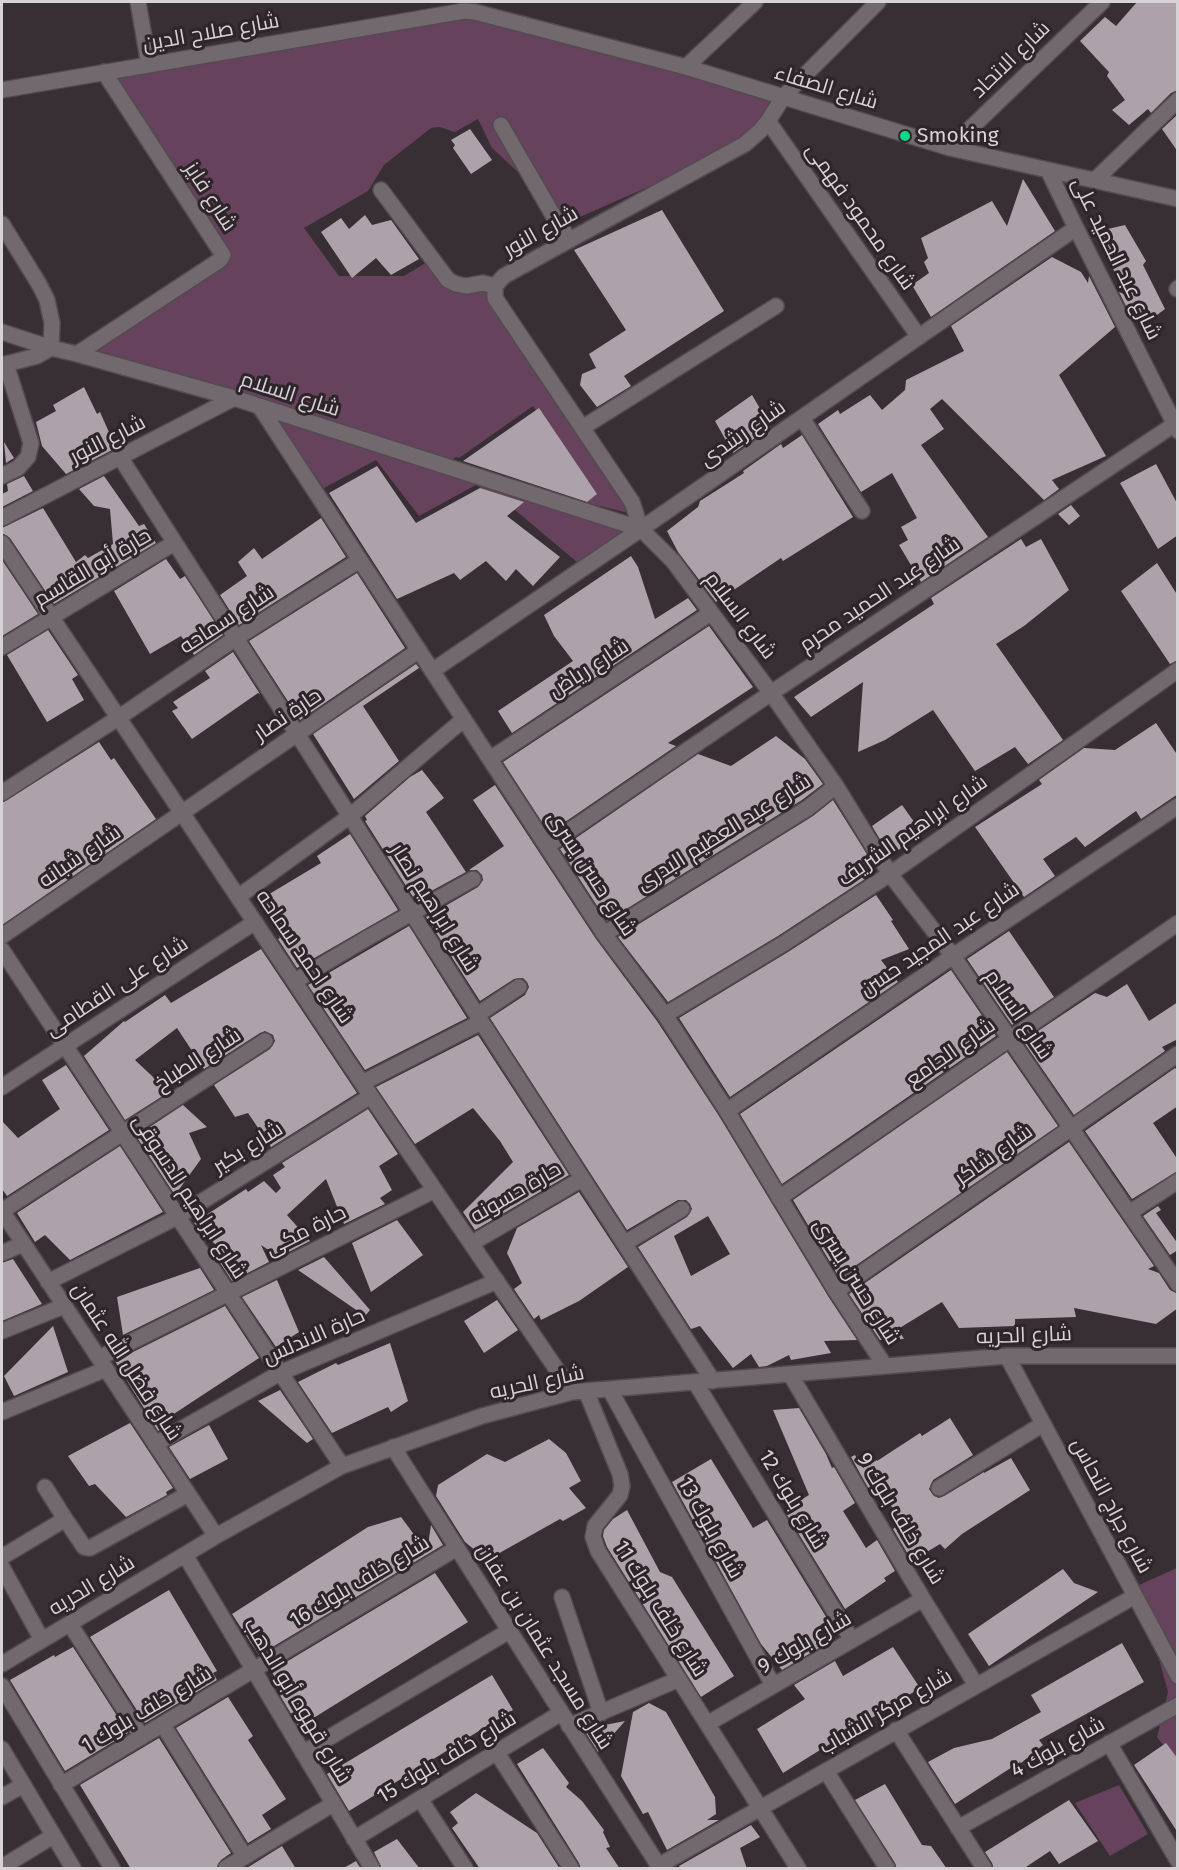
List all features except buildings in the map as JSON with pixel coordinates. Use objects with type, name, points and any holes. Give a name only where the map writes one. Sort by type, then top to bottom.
[{"type":"street","points":[[138,2],[149,64]]},
{"type":"street","points":[[686,67],[755,2]]},
{"type":"street","name":"شارع النور","points":[[641,530],[632,502],[495,298],[495,286],[504,276],[745,144],[760,131],[784,96],[878,2]]},
{"type":"street","name":"شارع الاتحاد","points":[[950,148],[1102,2]]},
{"type":"street","name":"شارع صلاح الدين","points":[[2,90],[470,6]]},
{"type":"street","name":"شارع الصفاء","points":[[470,6],[686,67],[950,148],[1178,199]]},
{"type":"street","name":"شارع فايز","points":[[77,354],[220,260],[223,255],[104,72]]},
{"type":"street","points":[[1095,180],[1178,100]]},
{"type":"street","name":"شارع محمود فهمى","points":[[768,121],[919,337]]},
{"type":"street","points":[[501,125],[557,222],[570,240]]},
{"type":"street","name":"شارع عبد الحميد على","points":[[1048,170],[1176,426]]},
{"type":"street","points":[[381,190],[448,280],[456,284],[483,283],[495,286]]},
{"type":"street","points":[[2,224],[39,284],[47,300],[52,323],[51,348],[37,356],[4,364],[31,443],[28,457],[18,468],[2,476]]},
{"type":"street","name":"شارع رشدى","points":[[432,671],[641,530],[1076,228]]},
{"type":"street","points":[[582,428],[776,306]]},
{"type":"street","name":"شارع السلام","points":[[2,332],[51,348],[234,398],[641,530],[673,561],[771,693],[836,786],[890,873],[953,956],[1178,1284]]},
{"type":"street","name":"شارع النور","points":[[2,518],[234,398]]},
{"type":"street","name":"شارع حسن يسرى","points":[[260,407],[604,934],[665,1015],[727,1112],[836,1292],[885,1366]]},
{"type":"street","points":[[802,418],[862,511]]},
{"type":"street","name":"شارع عبد الحميد محرم","points":[[547,846],[771,693],[1176,426]]},
{"type":"street","name":"شارع ابراهيم نصار","points":[[120,457],[713,1381]]},
{"type":"street","name":"شارع احمد سماحه","points":[[2,543],[362,1083],[497,1281],[579,1392]]},
{"type":"street","name":"حارة أبو القاسم","points":[[2,647],[174,543]]},
{"type":"street","name":"شارع سماحه","points":[[2,793],[236,638],[360,560]]},
{"type":"street","name":"شارع رياض","points":[[490,759],[711,613]]},
{"type":"street","name":"حارة نصار","points":[[182,813],[418,651]]},
{"type":"street","name":"شارع ابراهيم الشريف","points":[[665,1015],[783,944],[890,873],[1178,670]]},
{"type":"street","points":[[238,897],[350,816],[464,719]]},
{"type":"street","name":"شارع عبد العظيم البدرى","points":[[604,934],[808,808],[836,786]]},
{"type":"street","name":"شارع عبد المجيد حسن","points":[[727,1112],[953,956],[1178,806]]},
{"type":"street","name":"شارع شبانه","points":[[2,936],[182,813]]},
{"type":"street","points":[[295,981],[474,879]]},
{"type":"street","name":"شارع على القطامى","points":[[2,1087],[255,922]]},
{"type":"street","name":"شارع الجامع","points":[[779,1198],[1178,923]]},
{"type":"street","name":"شارع ابراهيم الدسوقى","points":[[2,950],[342,1466]]},
{"type":"street","points":[[362,1083],[479,1019],[519,987]]},
{"type":"street","name":"شارع الطباخ","points":[[2,1211],[265,1041]]},
{"type":"street","name":"شارع شاكر","points":[[836,1292],[1178,1054]]},
{"type":"street","name":"شارع بكير","points":[[48,1282],[177,1217],[371,1096]]},
{"type":"street","name":"حارة حسونه","points":[[472,1243],[582,1179]]},
{"type":"street","points":[[1129,1213],[1178,1181]]},
{"type":"street","name":"حارة مكى","points":[[2,1412],[102,1364],[228,1294],[435,1190]]},
{"type":"street","points":[[625,1243],[682,1209]]},
{"type":"street","name":"شارع فضل الله عثمان","points":[[2,1211],[216,1536]]},
{"type":"street","points":[[2,1253],[23,1244]]},
{"type":"street","name":"حارة الاندلس","points":[[155,1444],[280,1372],[497,1281]]},
{"type":"street","points":[[2,1331],[64,1306]]},
{"type":"street","name":"شارع الحريه","points":[[2,1664],[216,1536],[342,1466],[482,1416],[579,1392],[695,1382],[1007,1356],[1178,1356]]},
{"type":"street","name":"شارع جراج النحاس","points":[[1007,1356],[1178,1676]]},
{"type":"street","name":"شارع خلف بلوك 9","points":[[790,1374],[976,1685]]},
{"type":"street","name":"شارع بلوك 12","points":[[695,1382],[852,1640]]},
{"type":"street","name":"شارع بلوك 13","points":[[610,1390],[773,1685]]},
{"type":"street","name":"شارع خلف بلوك 11","points":[[579,1392],[620,1474],[622,1486],[620,1495],[595,1526],[593,1537],[598,1551],[798,1869]]},
{"type":"street","points":[[939,1488],[1043,1424]]},
{"type":"street","name":"شارع مسجد عثمان بن عفان","points":[[393,1447],[659,1867]]},
{"type":"street","points":[[45,1487],[83,1546],[90,1548],[188,1494]]},
{"type":"street","points":[[2,1557],[60,1522],[67,1522]]},
{"type":"street","name":"شارع خلف بلوك 16","points":[[255,1671],[457,1548]]},
{"type":"street","name":"شارع قهوه أبو الدهب","points":[[185,1555],[372,1869]]},
{"type":"street","points":[[2,1567],[42,1640]]},
{"type":"street","name":"شارع مركز الشباب","points":[[659,1867],[1134,1596]]},
{"type":"street","points":[[562,1597],[601,1713]]},
{"type":"street","name":"شارع بلوك 9","points":[[707,1724],[923,1599]]},
{"type":"street","points":[[70,1623],[142,1737]]},
{"type":"street","points":[[303,1753],[508,1631]]},
{"type":"street","name":"شارع خلف بلوك 1","points":[[62,1785],[255,1671]]},
{"type":"street","points":[[569,1726],[679,1680]]},
{"type":"street","points":[[2,1686],[112,1869]]},
{"type":"street","name":"شارع بلوك 4","points":[[958,1828],[1178,1705]]},
{"type":"street","name":"شارع خلف بلوك 15","points":[[354,1839],[561,1713]]},
{"type":"street","points":[[163,1725],[245,1857]]},
{"type":"street","points":[[896,1730],[984,1869]]},
{"type":"street","points":[[1109,1743],[1178,1861]]},
{"type":"street","points":[[2,1749],[73,1869]]},
{"type":"street","points":[[496,1753],[571,1869]]},
{"type":"street","points":[[826,1771],[887,1869]]},
{"type":"street","points":[[2,1797],[23,1785]]},
{"type":"street","points":[[420,1799],[465,1869]]},
{"type":"street","points":[[226,1869],[333,1804]]},
{"type":"street","points":[[2,1867],[53,1836]]},
{"type":"shaded area","points":[[464,11],[773,100],[745,144],[571,221],[492,148],[478,119],[455,132],[440,127],[431,128],[384,165],[368,191],[304,228],[339,276],[404,276],[432,259],[456,284],[483,283],[637,515],[587,503],[591,487],[533,406],[459,458],[456,457],[451,461],[97,352],[96,349],[229,260],[227,248],[113,71]]},
{"type":"shaded area","points":[[274,417],[625,531],[577,562],[515,510],[476,485],[419,516],[376,460],[324,488]]},
{"type":"shaded area","points":[[1177,1568],[1177,1763],[1157,1737],[1168,1692],[1139,1585]]},
{"type":"shaded area","points":[[1119,1785],[1148,1834],[1110,1856],[1075,1803]]},
{"type":"place","name":"Smoking","points":[[905,136]]}]
